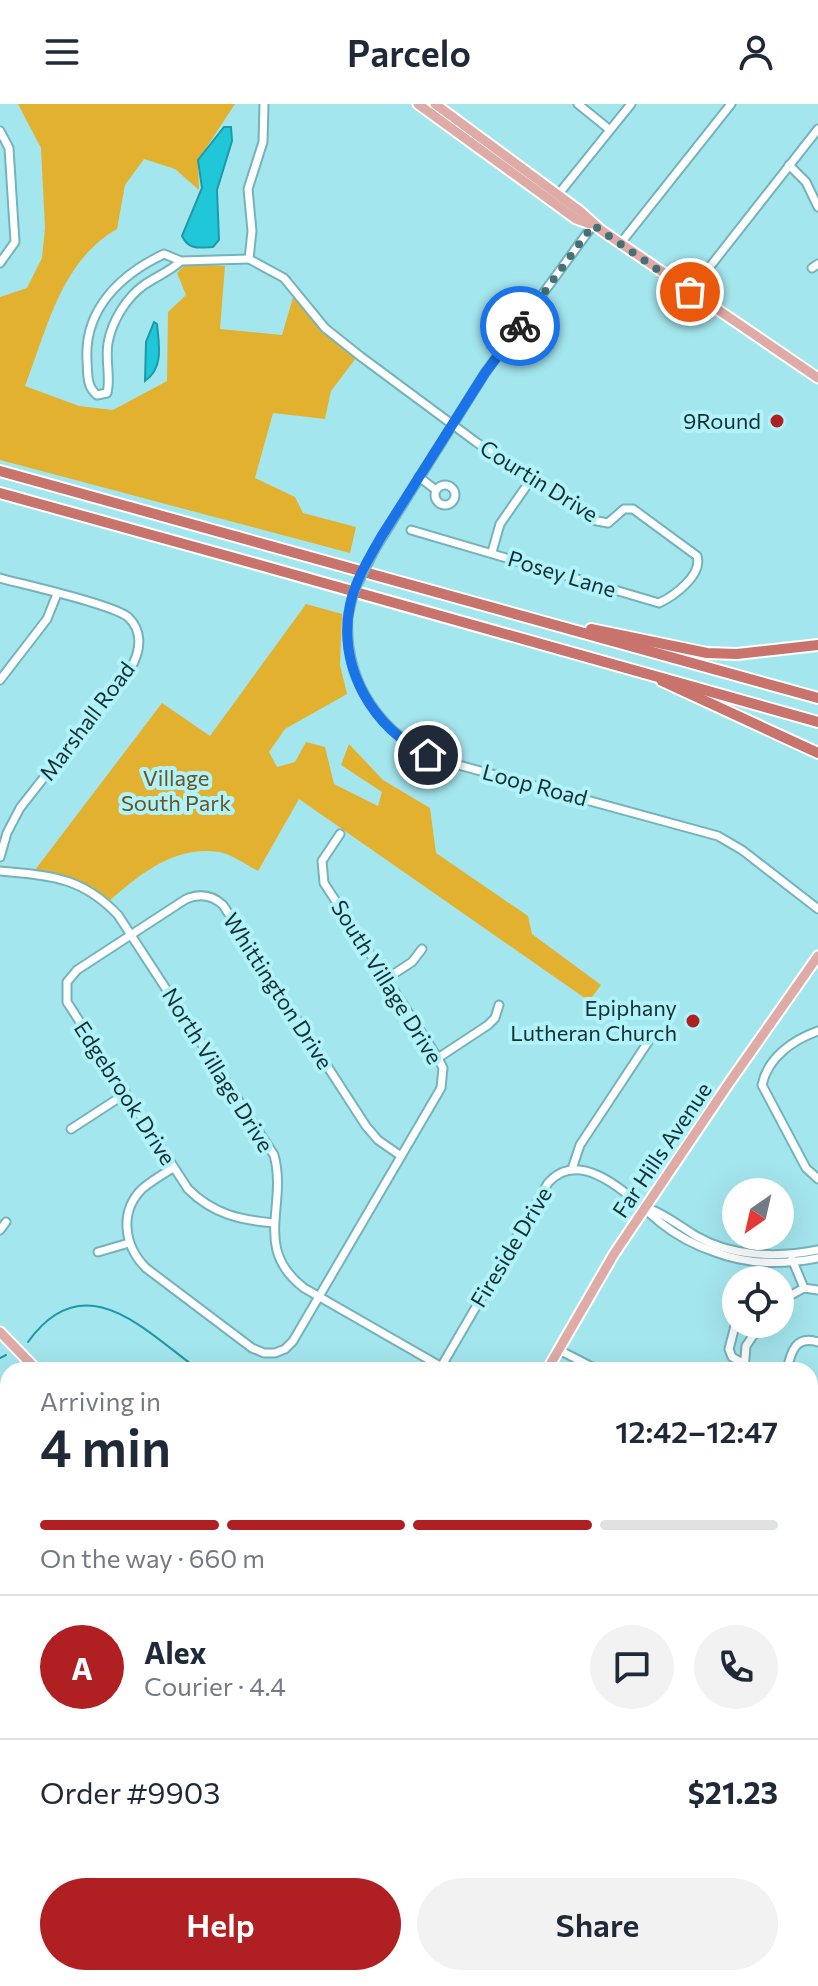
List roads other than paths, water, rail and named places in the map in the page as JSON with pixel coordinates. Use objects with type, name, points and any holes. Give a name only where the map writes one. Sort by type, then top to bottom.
[{"type":"highway","points":[[0,471],[818,698]]},
{"type":"highway","points":[[0,493],[818,722]]},
{"type":"highway","points":[[466,601],[707,653],[737,654],[818,645]]},
{"type":"highway","points":[[642,671],[818,753]]},
{"type":"main road","points":[[418,104],[460,128],[620,244],[818,378]]},
{"type":"main road","points":[[435,104],[460,128]]},
{"type":"main road","name":"Far Hills Avenue","points":[[552,1362],[614,1254],[818,956]]},
{"type":"main road","points":[[0,1332],[29,1362]]},
{"type":"street","points":[[181,261],[172,271],[144,285],[119,313],[108,341],[110,384],[107,393],[97,395],[88,385],[86,346],[96,311],[137,266],[164,254],[181,261],[249,259],[252,231],[248,189],[263,142],[264,104]]},
{"type":"street","points":[[578,104],[610,130]]},
{"type":"street","points":[[556,199],[631,104]]},
{"type":"street","points":[[620,244],[731,104]]},
{"type":"street","points":[[690,292],[818,129]]},
{"type":"street","points":[[0,131],[9,148],[15,242],[0,263]]},
{"type":"street","points":[[789,165],[806,182],[818,207]]},
{"type":"street","name":"Loop Road","points":[[593,225],[493,362],[375,549],[354,591],[348,616],[349,653],[360,688],[380,719],[408,744],[444,761],[718,836],[742,850],[818,909]]},
{"type":"street","name":"Courtin Drive","points":[[249,259],[293,287],[334,335],[532,478],[599,523],[613,520],[624,509],[633,509],[697,556],[699,565]]},
{"type":"street","points":[[419,477],[436,490]]},
{"type":"street","points":[[492,552],[500,524],[532,478]]},
{"type":"street","name":"Posey Lane","points":[[411,530],[659,603],[696,573],[699,565]]},
{"type":"street","name":"Marshall Road","points":[[0,578],[116,610],[126,616],[137,630],[138,651],[133,664],[20,808],[7,833],[0,857]]},
{"type":"street","points":[[0,680],[47,619],[57,594]]},
{"type":"street","name":"South Village Drive","points":[[129,1243],[146,1268],[259,1351],[275,1353],[289,1345],[441,1088],[443,1068],[438,1058],[322,878],[324,856],[340,834]]},
{"type":"street","name":"North Village Drive","points":[[0,871],[41,873],[73,882],[109,905],[132,934],[269,1145],[278,1174],[274,1243],[286,1270],[297,1283],[319,1297],[433,1362]]},
{"type":"street","name":"Whittington Drive","points":[[132,934],[193,896],[203,895],[219,901],[366,1126],[378,1140],[401,1156]]},
{"type":"street","name":"Edgebrook Drive","points":[[132,934],[77,970],[70,978],[66,989],[69,1007],[188,1189],[213,1209],[234,1218],[274,1223]]},
{"type":"street","points":[[386,979],[412,962],[422,949]]},
{"type":"street","points":[[438,1058],[488,1025],[495,1018],[499,1005]]},
{"type":"street","points":[[818,1031],[784,1048],[762,1085],[806,1168],[818,1179]]},
{"type":"street","points":[[572,1169],[580,1145],[648,1042]]},
{"type":"street","points":[[71,1129],[125,1094]]},
{"type":"street","points":[[98,1252],[129,1243],[127,1223],[133,1201],[146,1185],[173,1168]]},
{"type":"street","name":"Fireside Drive","points":[[447,1362],[548,1183],[556,1175],[572,1169],[590,1171],[646,1207],[672,1231],[715,1252],[758,1263],[792,1259]]},
{"type":"street","points":[[0,1230],[6,1222]]},
{"type":"street","points":[[792,1259],[818,1250]]},
{"type":"street","points":[[792,1259],[818,1258]]},
{"type":"street","points":[[792,1259],[804,1288]]},
{"type":"street","points":[[794,1293],[804,1288],[818,1290]]},
{"type":"street","points":[[732,1338],[729,1349],[739,1362]]},
{"type":"street","points":[[744,1362],[746,1346],[751,1338]]},
{"type":"street","points":[[790,1362],[797,1344],[806,1339],[818,1342]]},
{"type":"street","points":[[559,1350],[582,1362]]},
{"type":"water","points":[[224,127],[231,127],[232,141],[217,190],[219,240],[213,247],[194,247],[182,236],[202,188],[198,160]]},
{"type":"water","points":[[154,322],[159,340],[158,363],[145,381],[146,342]]},
{"type":"waterway","points":[[28,1342],[49,1319],[71,1308],[93,1306],[115,1312],[136,1323],[189,1362]]},
{"type":"waterway","points":[[0,1358],[6,1355]]},
{"type":"place","name":"9Round","points":[[777,421]]},
{"type":"place","name":"Epiphany Lutheran Church","points":[[693,1021]]},
{"type":"park label","name":"Village South Park","points":[[176,790]]}]
